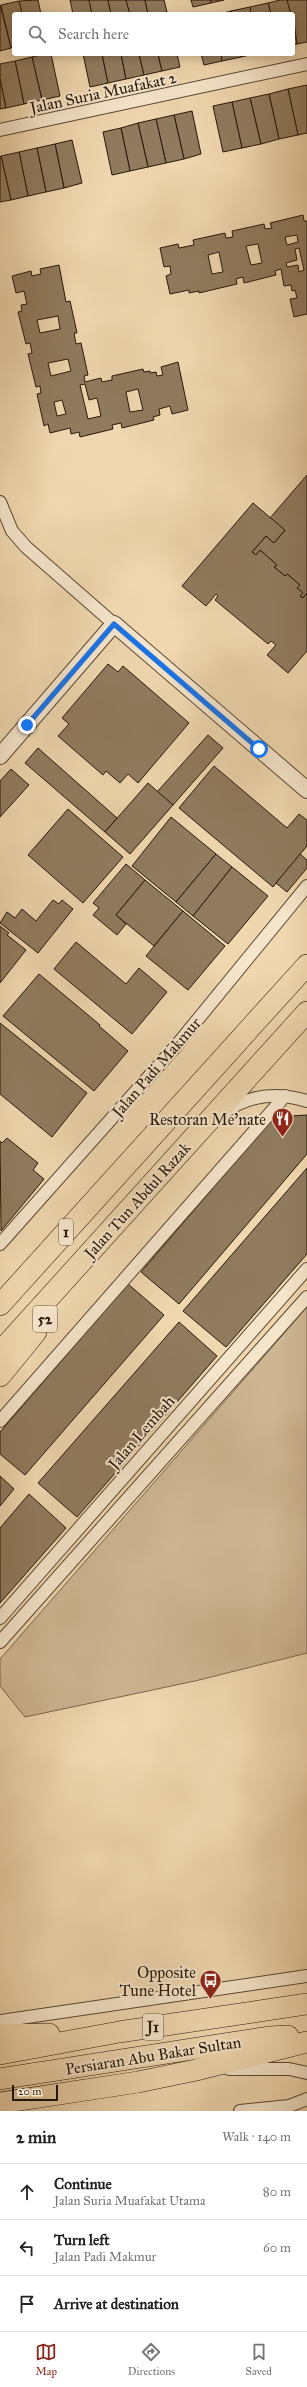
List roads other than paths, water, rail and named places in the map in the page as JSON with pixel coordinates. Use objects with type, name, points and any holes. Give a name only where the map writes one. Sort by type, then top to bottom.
[{"type":"highway","name":"Jalan Tun Abdul Razak","points":[[0,1305],[307,965]]},
{"type":"highway","name":"Jalan Tun Abdul Razak","points":[[0,1352],[307,1012]]},
{"type":"highway","name":"52","points":[[0,1376],[38,1330],[84,1258]]},
{"type":"highway","name":"Persiaran Abu Bakar Sultan","points":[[0,2054],[119,2032],[307,2004]]},
{"type":"highway","points":[[0,2035],[119,2032]]},
{"type":"highway","name":"Persiaran Abu Bakar Sultan","points":[[0,2079],[269,2037],[307,2035]]},
{"type":"highway","points":[[0,2103],[138,2082],[196,2070],[307,2042]]},
{"type":"street","name":"Jalan Suria Muafakat 2","points":[[0,130],[307,64]]},
{"type":"street","points":[[0,502],[12,531],[62,580],[307,790]]},
{"type":"street","points":[[0,756],[114,624]]},
{"type":"street","name":"Jalan Padi Makmur","points":[[0,1244],[176,1046],[307,886]]},
{"type":"street","points":[[0,1421],[285,1096]]},
{"type":"street","points":[[207,1124],[237,1103],[254,1097],[285,1096],[307,1101]]},
{"type":"street","name":"Jalan Lembah","points":[[0,1618],[307,1269]]},
{"type":"street","points":[[0,1642],[90,1543],[307,1297]]},
{"type":"street","points":[[228,1358],[242,1369]]},
{"type":"street","points":[[76,1530],[90,1543]]},
{"type":"street","points":[[0,2021],[307,1976]]},
{"type":"street","points":[[196,2070],[262,2068],[298,2069],[307,2073]]},
{"type":"street","points":[[240,2111],[289,2106],[307,2099]]},
{"type":"place","name":"Restoran Me’nate","points":[[282,1138]]},
{"type":"place","name":"Opposite Tune Hotel","points":[[211,2000]]}]
